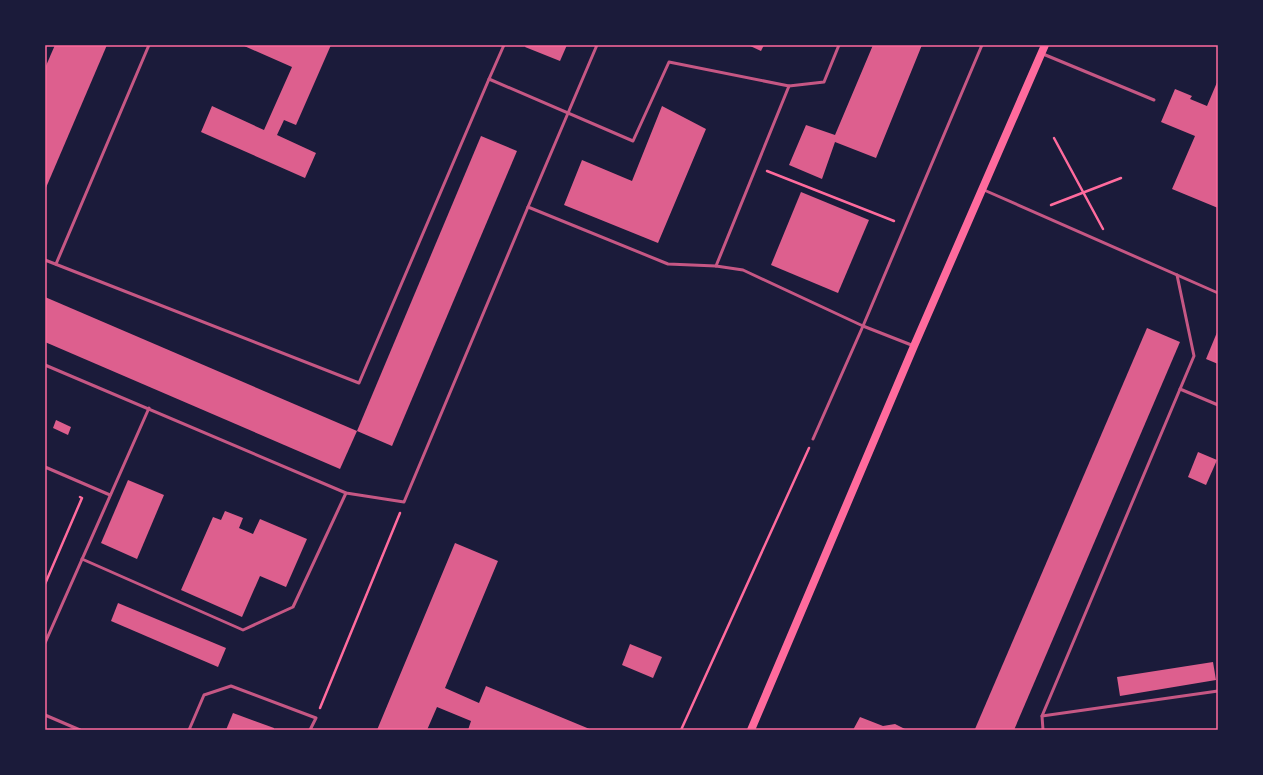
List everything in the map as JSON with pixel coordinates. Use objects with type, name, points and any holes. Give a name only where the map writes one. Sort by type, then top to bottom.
[{"type":"main road","points":[[751,730],[914,346],[1045,45]]},
{"type":"lane","points":[[56,264],[149,45]]},
{"type":"lane","points":[[45,260],[359,383],[504,45]]},
{"type":"lane","points":[[45,364],[346,493],[404,502],[597,45]]},
{"type":"lane","points":[[489,79],[567,114],[633,141],[668,62],[789,86],[824,82],[839,45]]},
{"type":"lane","points":[[813,439],[863,326],[982,45]]},
{"type":"lane","points":[[1042,53],[1154,100]]},
{"type":"lane","points":[[716,266],[789,86]]},
{"type":"lane","points":[[982,190],[1218,293]]},
{"type":"lane","points":[[528,207],[668,264],[716,266],[743,270],[863,326],[914,346]]},
{"type":"lane","points":[[1043,730],[1042,716],[1194,356],[1177,275]]},
{"type":"lane","points":[[1180,389],[1218,405]]},
{"type":"lane","points":[[45,643],[149,408]]},
{"type":"lane","points":[[45,467],[110,495]]},
{"type":"lane","points":[[82,558],[243,630],[293,607],[346,493]]},
{"type":"lane","points":[[189,730],[204,695],[231,686],[316,718],[310,730]]},
{"type":"lane","points":[[1042,716],[1218,691]]},
{"type":"lane","points":[[45,715],[80,730]]},
{"type":"path","points":[[1054,138],[1112,246]]},
{"type":"path","points":[[756,167],[906,225]]},
{"type":"path","points":[[1033,212],[1121,178]]},
{"type":"path","points":[[681,730],[813,439]]},
{"type":"path","points":[[45,584],[82,498],[76,495]]},
{"type":"path","points":[[316,718],[404,502]]},
{"type":"building","points":[[55,45],[107,45],[45,190],[45,68]]},
{"type":"building","points":[[242,45],[331,45],[296,125],[284,120],[277,135],[316,153],[305,178],[201,132],[212,106],[264,130],[292,67]]},
{"type":"building","points":[[526,45],[567,45],[560,61],[525,47]]},
{"type":"building","points":[[748,45],[764,45],[761,51]]},
{"type":"building","points":[[873,45],[922,45],[876,158],[835,142],[822,179],[789,165],[806,125],[835,135]]},
{"type":"building","points":[[1218,80],[1218,208],[1172,189],[1195,136],[1161,122],[1175,89],[1192,96],[1190,99],[1207,106]]},
{"type":"building","points":[[662,106],[706,129],[658,243],[564,205],[582,160],[632,181]]},
{"type":"building","points":[[481,136],[517,151],[392,446],[357,431]]},
{"type":"building","points":[[801,192],[869,220],[838,293],[771,265]]},
{"type":"building","points":[[45,297],[357,431],[340,469],[45,342]]},
{"type":"building","points":[[1147,328],[1180,342],[1014,730],[977,730],[975,729]]},
{"type":"building","points":[[1218,330],[1218,364],[1206,359]]},
{"type":"building","points":[[56,420],[71,427],[68,435],[53,428]]},
{"type":"building","points":[[1198,452],[1217,460],[1206,485],[1188,477]]},
{"type":"building","points":[[128,480],[164,495],[137,559],[101,543]]},
{"type":"building","points":[[225,511],[243,518],[239,528],[253,534],[260,519],[307,539],[286,587],[260,576],[242,617],[181,590],[213,517],[221,520]]},
{"type":"building","points":[[455,543],[498,561],[445,688],[479,703],[486,686],[592,730],[468,730],[471,721],[437,707],[427,730],[377,730]]},
{"type":"building","points":[[118,603],[226,648],[218,667],[111,621]]},
{"type":"building","points":[[630,644],[662,657],[653,678],[622,665]]},
{"type":"building","points":[[1213,662],[1216,680],[1120,696],[1117,677]]},
{"type":"building","points":[[233,713],[274,728],[274,730],[226,730]]},
{"type":"building","points":[[860,717],[883,726],[895,724],[907,730],[853,730]]}]
